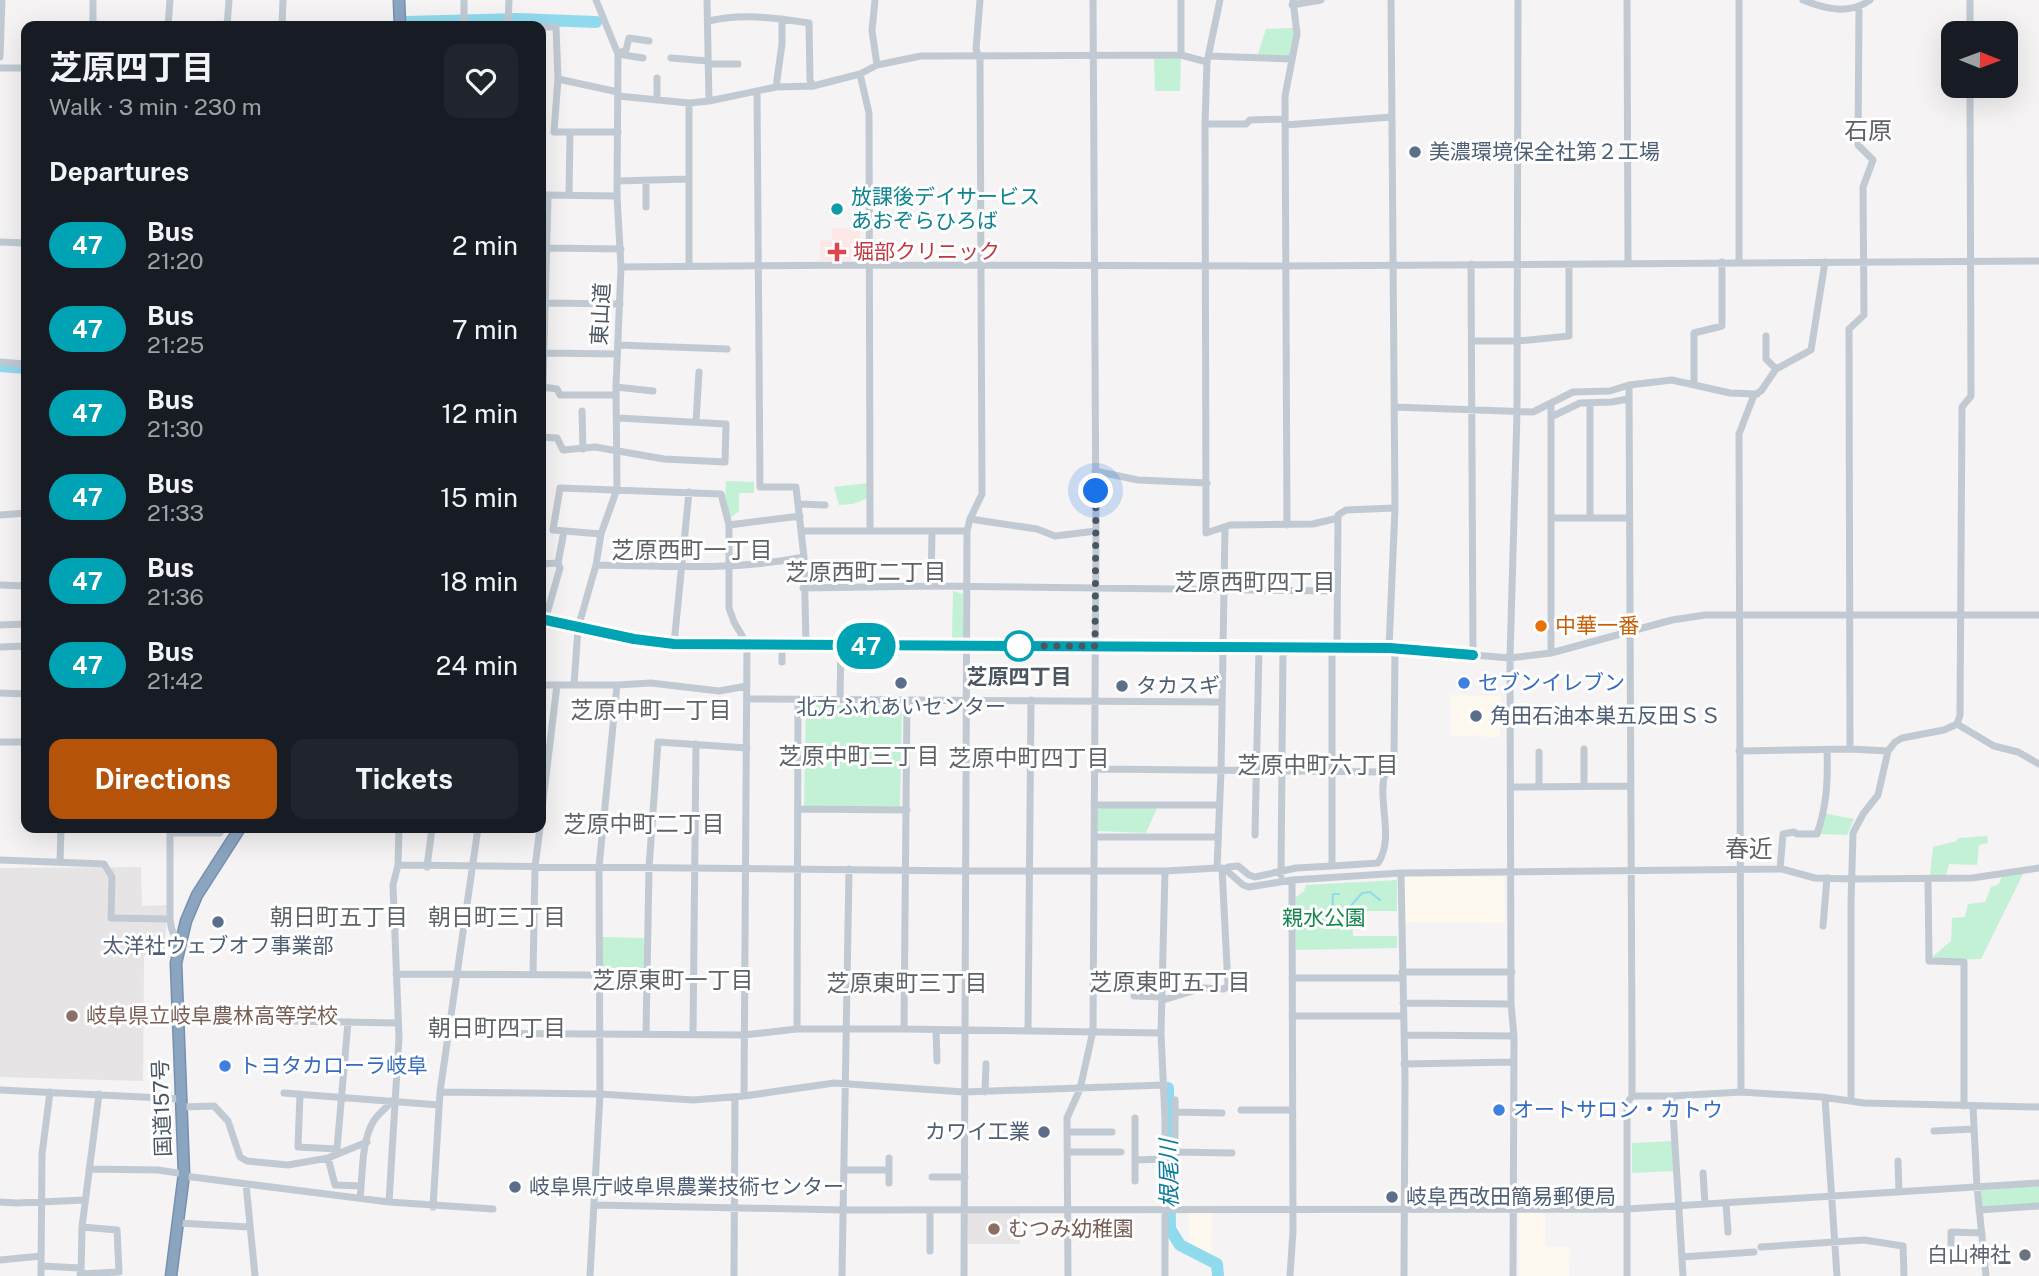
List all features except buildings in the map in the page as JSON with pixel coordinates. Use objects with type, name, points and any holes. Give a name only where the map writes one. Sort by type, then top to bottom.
[{"type":"highway","points":[[399,0],[400,21]]},
{"type":"highway","name":"国道157号","points":[[171,1276],[184,1175],[183,1103],[175,979],[180,940],[197,895],[237,833]]},
{"type":"street","points":[[0,57],[2,0]]},
{"type":"street","points":[[93,0],[93,21]]},
{"type":"street","points":[[168,21],[170,0]]},
{"type":"street","points":[[227,21],[229,0]]},
{"type":"street","points":[[282,21],[283,0]]},
{"type":"street","points":[[464,0],[464,21]]},
{"type":"street","points":[[508,21],[509,0]]},
{"type":"street","name":"東山道","points":[[574,685],[578,628],[596,565],[601,534],[617,489],[616,391],[621,267],[618,54],[596,0]]},
{"type":"street","points":[[707,0],[709,101]]},
{"type":"street","points":[[874,0],[872,32],[877,65]]},
{"type":"street","points":[[964,1276],[967,531],[982,494],[976,22],[980,0]]},
{"type":"street","points":[[1068,1276],[1067,1118],[1080,1089],[1093,1031],[1096,531],[1093,0]]},
{"type":"street","points":[[1181,0],[1181,55]]},
{"type":"street","points":[[1220,0],[1208,59],[1205,124],[1206,533],[1230,525],[1313,524],[1338,519]]},
{"type":"street","points":[[1287,525],[1285,96],[1297,34],[1292,2],[1321,0]]},
{"type":"street","points":[[398,865],[966,871],[1165,871],[1238,866],[1255,877],[1296,868],[1378,863],[1386,851],[1385,772],[1394,758],[1391,0]]},
{"type":"street","points":[[1513,1276],[1514,1036],[1511,1004],[1510,658],[1518,341],[1518,0]]},
{"type":"street","points":[[1628,0],[1628,264]]},
{"type":"street","points":[[1739,0],[1739,262]]},
{"type":"street","points":[[1803,0],[1824,8],[1858,9],[1870,0]]},
{"type":"street","points":[[1970,0],[1970,21]]},
{"type":"street","points":[[1850,749],[1849,329],[1864,315],[1863,187],[1873,160],[1858,145],[1858,9]]},
{"type":"street","points":[[709,21],[730,16],[756,15],[808,23],[810,80],[813,86]]},
{"type":"street","points":[[776,88],[782,44],[782,19]]},
{"type":"street","points":[[546,27],[556,27],[558,79],[554,132],[618,132]]},
{"type":"street","points":[[618,54],[626,50],[629,38],[649,41]]},
{"type":"street","points":[[618,54],[643,58]]},
{"type":"street","points":[[558,79],[618,94],[689,103],[776,88],[813,86],[860,74],[877,65],[921,56],[1181,55],[1208,59],[1292,59]]},
{"type":"street","points":[[671,58],[738,64]]},
{"type":"street","points":[[0,68],[21,68]]},
{"type":"street","points":[[860,74],[869,113],[870,528]]},
{"type":"street","points":[[657,78],[657,100]]},
{"type":"street","points":[[757,92],[760,487],[796,488],[804,557],[806,645]]},
{"type":"street","points":[[1852,1101],[1853,834],[1863,814],[1878,795],[1888,751],[1895,742],[1902,738],[1944,730],[1957,724],[1960,715],[1962,407],[1971,396],[1970,98]]},
{"type":"street","points":[[689,103],[689,266]]},
{"type":"street","points":[[1205,124],[1246,124],[1250,120],[1285,122],[1392,117]]},
{"type":"street","points":[[569,195],[570,133]]},
{"type":"street","points":[[618,181],[688,179]]},
{"type":"street","points":[[646,180],[646,207]]},
{"type":"street","points":[[546,195],[618,196]]},
{"type":"street","points":[[546,230],[546,275]]},
{"type":"street","points":[[0,242],[21,243]]},
{"type":"street","points":[[547,247],[621,248]]},
{"type":"street","points":[[621,267],[2039,261]]},
{"type":"street","points":[[1694,386],[1694,333],[1722,326],[1721,262]]},
{"type":"street","points":[[1741,1092],[1739,434],[1754,396],[1776,369],[1811,350],[1825,262]]},
{"type":"street","points":[[1471,264],[1473,655]]},
{"type":"street","points":[[1472,341],[1518,341],[1569,336],[1569,264]]},
{"type":"street","points":[[546,303],[620,304]]},
{"type":"street","points":[[1766,336],[1766,359],[1776,369]]},
{"type":"street","points":[[546,353],[617,349],[727,349]]},
{"type":"street","points":[[0,362],[21,364]]},
{"type":"street","points":[[696,422],[699,372]]},
{"type":"street","points":[[1394,407],[1533,412],[1573,392],[1610,391],[1629,385],[1672,380],[1730,393],[1758,394]]},
{"type":"street","points":[[1628,1276],[1627,1102],[1632,1096],[1629,385]]},
{"type":"street","points":[[546,388],[557,389],[560,395],[653,391]]},
{"type":"street","points":[[1550,416],[1572,405],[1628,399]]},
{"type":"street","points":[[1590,403],[1590,518]]},
{"type":"street","points":[[1550,404],[1551,653]]},
{"type":"street","points":[[582,411],[583,450]]},
{"type":"street","points":[[546,437],[557,438],[563,450],[595,447],[664,459],[725,462],[726,424],[618,418]]},
{"type":"street","points":[[1095,471],[1138,480],[1207,483]]},
{"type":"street","points":[[601,534],[553,530],[560,488],[721,494],[729,525],[729,608],[747,644],[744,1035],[734,1207],[734,1276]]},
{"type":"street","points":[[674,644],[689,492]]},
{"type":"street","points":[[798,504],[825,505]]},
{"type":"street","points":[[1332,866],[1331,772],[1338,515],[1346,510],[1395,508]]},
{"type":"street","points":[[0,515],[21,513]]},
{"type":"street","points":[[729,525],[800,516]]},
{"type":"street","points":[[1551,518],[1629,518]]},
{"type":"street","points":[[970,519],[1037,529],[1055,536],[1096,531]]},
{"type":"street","points":[[1134,996],[1163,998],[1203,988],[1224,989],[1228,986],[1218,836],[1225,528]]},
{"type":"street","points":[[546,611],[560,568],[558,563],[564,531]]},
{"type":"street","points":[[801,531],[967,531]]},
{"type":"street","points":[[931,586],[932,531]]},
{"type":"street","points":[[596,565],[728,567],[771,564],[804,557]]},
{"type":"street","points":[[546,564],[558,563]]},
{"type":"street","points":[[0,585],[21,586]]},
{"type":"street","points":[[803,588],[931,586],[967,589],[1337,591]]},
{"type":"street","points":[[546,621],[634,639],[674,644],[1392,648],[1510,658],[1551,653],[1685,617],[2039,615]]},
{"type":"street","points":[[0,625],[21,624]]},
{"type":"street","points":[[782,645],[782,662]]},
{"type":"street","points":[[841,645],[841,700]]},
{"type":"street","points":[[0,647],[21,646]]},
{"type":"street","points":[[1255,835],[1259,648]]},
{"type":"street","points":[[1280,882],[1283,648]]},
{"type":"street","points":[[546,685],[651,683],[719,691],[747,686]]},
{"type":"street","points":[[546,773],[556,685]]},
{"type":"street","points":[[590,1276],[600,1094],[599,867],[617,685]]},
{"type":"street","points":[[0,693],[21,694]]},
{"type":"street","points":[[747,699],[1222,702]]},
{"type":"street","points":[[797,1029],[798,699]]},
{"type":"street","points":[[904,1029],[907,700]]},
{"type":"street","points":[[1028,1030],[1031,700]]},
{"type":"street","points":[[1957,724],[1994,746],[2018,752],[2039,764]]},
{"type":"street","points":[[0,742],[21,742]]},
{"type":"street","points":[[646,1034],[649,868],[658,742],[747,748]]},
{"type":"street","points":[[693,1034],[696,744]]},
{"type":"street","points":[[1584,749],[1584,786]]},
{"type":"street","points":[[1780,869],[1783,834],[1817,834],[1825,808],[1828,785],[1827,750]]},
{"type":"street","points":[[1739,751],[1888,751]]},
{"type":"street","points":[[1539,752],[1539,786]]},
{"type":"street","points":[[1095,769],[1385,772]]},
{"type":"street","points":[[1512,787],[1630,786]]},
{"type":"street","points":[[1094,805],[1219,805]]},
{"type":"street","points":[[799,810],[907,810]]},
{"type":"street","points":[[60,862],[61,833]]},
{"type":"street","points":[[170,833],[170,919],[175,937],[180,940]]},
{"type":"street","points":[[389,1202],[398,1023],[393,885],[398,865],[399,833]]},
{"type":"street","points":[[427,867],[431,833]]},
{"type":"street","points":[[433,1206],[440,1092],[477,833]]},
{"type":"street","points":[[533,974],[535,867],[539,833]]},
{"type":"street","points":[[1094,837],[1218,836]]},
{"type":"street","points":[[0,860],[98,862],[109,869],[111,877],[111,918],[170,919]]},
{"type":"street","points":[[1222,869],[1242,885],[1249,887],[1292,880],[1401,873],[1780,869],[1815,878],[1928,879],[1972,878],[2039,868]]},
{"type":"street","points":[[842,1276],[849,869]]},
{"type":"street","points":[[1165,871],[1161,1033],[1164,1085],[1165,1276]]},
{"type":"street","points":[[1401,873],[1404,1276]]},
{"type":"street","points":[[1824,926],[1827,878]]},
{"type":"street","points":[[1928,879],[1929,961],[1964,962],[1969,1106],[1974,1129],[1986,1276]]},
{"type":"street","points":[[1290,1276],[1293,1231],[1292,880]]},
{"type":"street","points":[[1292,978],[1512,972]]},
{"type":"street","points":[[396,974],[598,975]]},
{"type":"street","points":[[1403,1003],[1511,1004]]},
{"type":"street","points":[[1292,1016],[1403,1016]]},
{"type":"street","points":[[287,1021],[398,1023]]},
{"type":"street","points":[[300,1094],[298,1147],[337,1149],[348,1022]]},
{"type":"street","points":[[449,1033],[744,1035],[797,1029],[1161,1033]]},
{"type":"street","points":[[936,1030],[937,1061]]},
{"type":"street","points":[[1404,1035],[1514,1036]]},
{"type":"street","points":[[1404,1065],[1513,1062]]},
{"type":"street","points":[[985,1092],[986,1064]]},
{"type":"street","points":[[440,1092],[600,1094],[692,1100],[834,1083],[964,1093],[1164,1085]]},
{"type":"street","points":[[0,1090],[99,1094],[214,1106],[228,1121],[240,1157],[247,1161],[288,1165],[328,1158],[367,1142]]},
{"type":"street","points":[[41,1276],[42,1154],[50,1092]]},
{"type":"street","points":[[1632,1096],[1741,1092],[1852,1101],[2039,1106]]},
{"type":"street","points":[[284,1093],[439,1105]]},
{"type":"street","points":[[80,1273],[82,1227],[99,1094]]},
{"type":"street","points":[[1672,1096],[1683,1276]]},
{"type":"street","points":[[1825,1098],[1837,1276]]},
{"type":"street","points":[[1174,1210],[1175,1100]]},
{"type":"street","points":[[360,1198],[372,1124],[379,1113],[394,1101]]},
{"type":"street","points":[[1241,1110],[1291,1110]]},
{"type":"street","points":[[1175,1112],[1222,1113]]},
{"type":"street","points":[[1135,1118],[1135,1181]]},
{"type":"street","points":[[1934,1131],[1974,1129]]},
{"type":"street","points":[[1067,1132],[1112,1132]]},
{"type":"street","points":[[1067,1152],[1121,1152]]},
{"type":"street","points":[[1175,1152],[1232,1153]]},
{"type":"street","points":[[889,1157],[889,1182]]},
{"type":"street","points":[[328,1158],[335,1185],[361,1186]]},
{"type":"street","points":[[1135,1160],[1164,1159]]},
{"type":"street","points":[[1898,1161],[1899,1192]]},
{"type":"street","points":[[89,1169],[158,1170],[389,1202],[493,1209]]},
{"type":"street","points":[[845,1170],[888,1170]]},
{"type":"street","points":[[1703,1173],[1705,1204]]},
{"type":"street","points":[[932,1177],[965,1177]]},
{"type":"street","points":[[595,1205],[844,1210],[1627,1209],[2039,1183]]},
{"type":"street","points":[[246,1184],[255,1276]]},
{"type":"street","points":[[0,1202],[85,1200]]},
{"type":"street","points":[[1726,1203],[1728,1232]]},
{"type":"street","points":[[1979,1210],[2039,1206]]},
{"type":"street","points":[[930,1210],[930,1251]]},
{"type":"street","points":[[178,1223],[249,1227]]},
{"type":"street","points":[[41,1266],[80,1273],[119,1272],[117,1230],[82,1227]]},
{"type":"street","points":[[1951,1248],[1951,1232],[1982,1233]]},
{"type":"street","points":[[1682,1257],[1864,1240],[1903,1246],[1904,1276]]},
{"type":"street","points":[[0,1260],[41,1256]]},
{"type":"shaded area","name":"堀部クリニック","points":[[833,228],[860,228],[860,242],[855,242],[854,261],[820,261],[820,240],[832,240]]},
{"type":"shaded area","name":"角田石油本巣五反田ＳＳ","points":[[1451,695],[1501,696],[1500,737],[1451,736]]},
{"type":"shaded area","name":"岐阜県立岐阜農林高等学校","points":[[141,867],[142,906],[167,905],[165,953],[144,955],[143,1081],[0,1077],[0,868]]},
{"type":"shaded area","points":[[1403,877],[1504,877],[1505,923],[1404,922]]},
{"type":"shaded area","points":[[1189,1212],[1212,1212],[1211,1258],[1189,1249]]},
{"type":"shaded area","name":"むつみ幼稚園","points":[[1020,1213],[1020,1244],[968,1244],[967,1215]]},
{"type":"shaded area","points":[[1519,1213],[1545,1213],[1545,1246],[1570,1247],[1569,1276],[1519,1276]]},
{"type":"green space","points":[[1294,28],[1291,55],[1258,54],[1266,29]]},
{"type":"green space","points":[[1154,57],[1181,59],[1180,91],[1155,91]]},
{"type":"green space","points":[[726,481],[754,482],[754,493],[739,493],[739,511],[730,518],[725,496]]},
{"type":"green space","points":[[868,483],[868,498],[853,504],[839,505],[834,487]]},
{"type":"green space","points":[[953,591],[963,594],[963,637],[960,640],[952,640]]},
{"type":"green space","points":[[806,705],[902,705],[900,807],[804,807]]},
{"type":"green space","points":[[1100,807],[1157,808],[1146,833],[1097,831],[1097,810]]},
{"type":"green space","points":[[1823,813],[1854,819],[1847,835],[1819,834]]},
{"type":"green space","points":[[1987,836],[1988,843],[1979,845],[1977,865],[1949,864],[1946,875],[1930,875],[1933,847],[1957,841],[1958,838]]},
{"type":"green space","points":[[2024,872],[1981,959],[1936,960],[1932,957],[1951,941],[1952,918],[1965,917],[1968,904],[1985,902],[1991,887],[1999,884],[2002,876]]},
{"type":"green space","name":"親水公園","points":[[1397,880],[1397,911],[1352,911],[1353,936],[1397,936],[1397,948],[1296,950],[1295,898],[1304,891],[1306,885]]},
{"type":"green space","points":[[601,937],[644,938],[644,973],[601,973]]},
{"type":"green space","points":[[1672,1141],[1674,1171],[1632,1173],[1632,1143]]},
{"type":"green space","points":[[2039,1186],[2039,1203],[1982,1207],[1980,1190]]},
{"type":"waterway","points":[[444,21],[517,19],[596,22]]},
{"type":"waterway","points":[[0,366],[21,368]]},
{"type":"waterway","points":[[1339,894],[1333,894],[1332,914],[1323,920],[1325,926],[1345,928],[1347,910],[1362,893],[1370,892],[1380,900]]},
{"type":"waterway","name":"根尾川","points":[[1168,1088],[1170,1229],[1180,1245],[1217,1264],[1218,1276]]},
{"type":"bus line","name":"47","points":[[546,620],[634,639],[674,644],[1390,648],[1473,655]]},
{"type":"place","name":"美濃環境保全社第２工場","points":[[1415,152]]},
{"type":"place","name":"放課後デイサービス あおぞらひろば","points":[[837,209]]},
{"type":"place","name":"堀部クリニック","points":[[837,252]]},
{"type":"place","name":"中華一番","points":[[1541,626]]},
{"type":"place","name":"芝原四丁目","points":[[1019,646]]},
{"type":"place","name":"北方ふれあいセンター","points":[[901,683]]},
{"type":"place","name":"セブンイレブン","points":[[1464,683]]},
{"type":"place","name":"タカスギ","points":[[1122,686]]},
{"type":"place","name":"角田石油本巣五反田ＳＳ","points":[[1476,716]]},
{"type":"place","name":"太洋社ウェブオフ事業部","points":[[218,922]]},
{"type":"place","name":"岐阜県立岐阜農林高等学校","points":[[72,1016]]},
{"type":"place","name":"トヨタカローラ岐阜","points":[[225,1066]]},
{"type":"place","name":"オートサロン・カトウ","points":[[1499,1110]]},
{"type":"place","name":"カワイ工業","points":[[1044,1132]]},
{"type":"place","name":"岐阜県庁岐阜県農業技術センター","points":[[515,1187]]},
{"type":"place","name":"岐阜西改田簡易郵便局","points":[[1392,1197]]},
{"type":"place","name":"むつみ幼稚園","points":[[994,1229]]},
{"type":"place","name":"白山神社","points":[[2025,1255]]},
{"type":"district","name":"石原","points":[[1868,131]]},
{"type":"district","name":"芝原西町一丁目","points":[[692,550]]},
{"type":"district","name":"芝原西町二丁目","points":[[866,572]]},
{"type":"district","name":"芝原西町四丁目","points":[[1255,582]]},
{"type":"district","name":"芝原中町一丁目","points":[[651,710]]},
{"type":"district","name":"芝原中町三丁目","points":[[859,756]]},
{"type":"district","name":"芝原中町四丁目","points":[[1029,758]]},
{"type":"district","name":"芝原中町六丁目","points":[[1318,765]]},
{"type":"district","name":"芝原中町二丁目","points":[[644,824]]},
{"type":"district","name":"春近","points":[[1749,849]]},
{"type":"district","name":"朝日町五丁目","points":[[339,917]]},
{"type":"district","name":"朝日町三丁目","points":[[497,917]]},
{"type":"district","name":"芝原東町一丁目","points":[[673,980]]},
{"type":"district","name":"芝原東町五丁目","points":[[1170,982]]},
{"type":"district","name":"芝原東町三丁目","points":[[907,983]]},
{"type":"district","name":"朝日町四丁目","points":[[497,1028]]},
{"type":"route","points":[[1019,646],[1095,646],[1096,491]]}]
